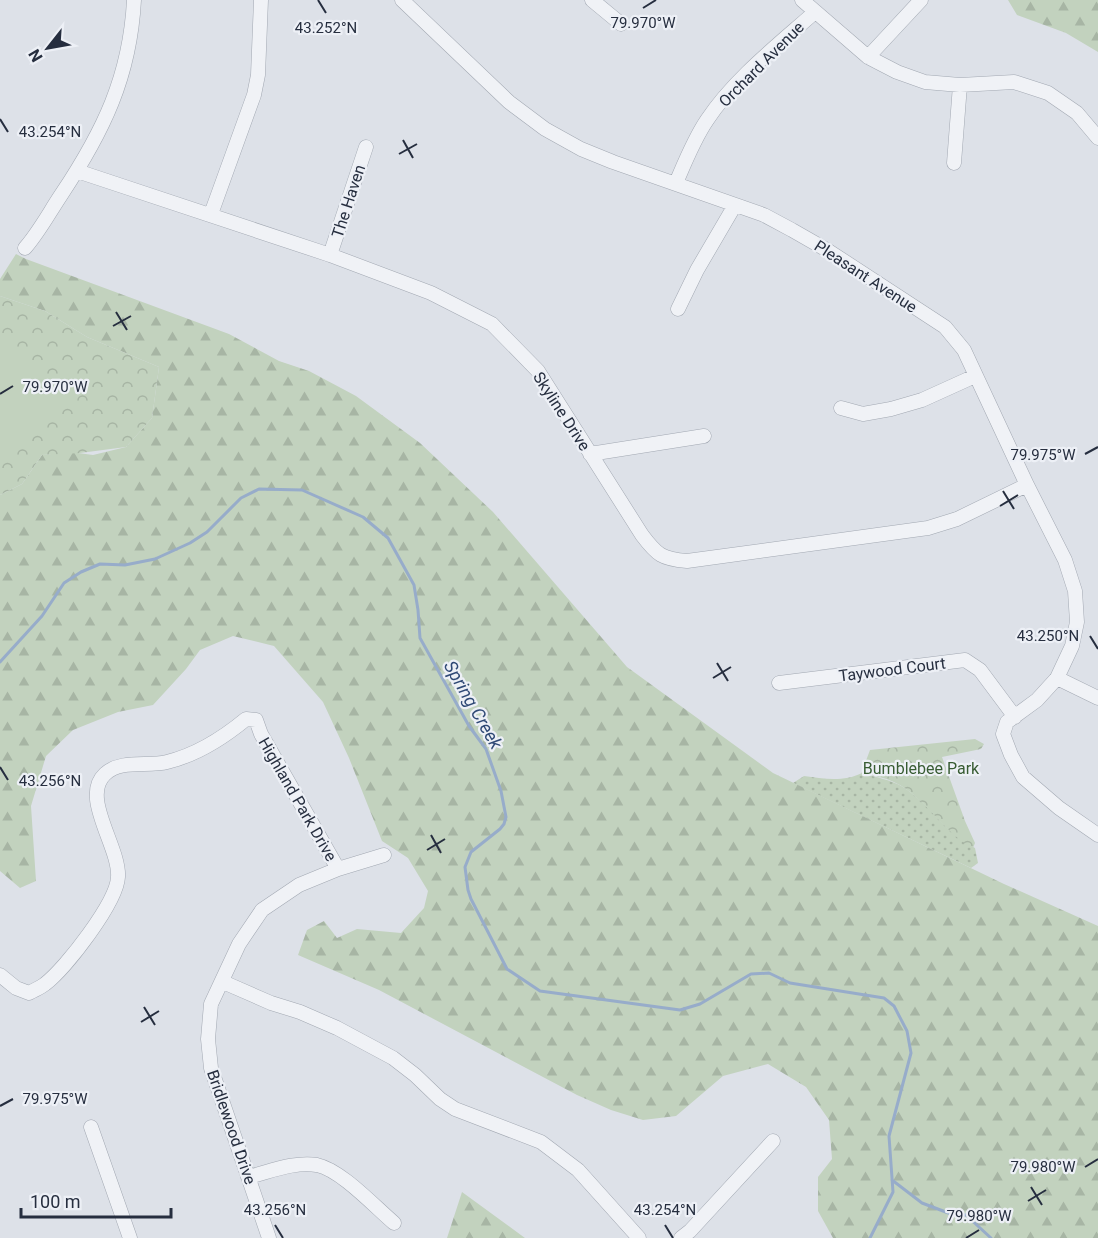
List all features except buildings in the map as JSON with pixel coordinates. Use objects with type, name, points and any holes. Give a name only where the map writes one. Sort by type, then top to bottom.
[{"type":"street","points":[[25,248],[77,171],[111,108],[124,71],[134,0]]},
{"type":"street","points":[[211,214],[254,95],[258,75],[261,0]]},
{"type":"street","name":"Pleasant Avenue","points":[[402,0],[508,102],[545,129],[581,149],[613,162],[764,215],[819,245],[945,327],[964,350],[1065,560],[1075,591],[1076,630],[1072,646],[1057,678],[1037,700],[1011,719]]},
{"type":"street","points":[[592,0],[621,24]]},
{"type":"street","points":[[802,0],[868,57],[897,72],[925,82],[960,85],[1014,82],[1048,93],[1077,112],[1098,138]]},
{"type":"street","points":[[868,57],[921,0]]},
{"type":"street","name":"Orchard Avenue","points":[[676,183],[707,120],[727,95],[759,62],[815,12]]},
{"type":"street","points":[[954,163],[960,85]]},
{"type":"street","name":"The Haven","points":[[330,255],[366,147]]},
{"type":"street","name":"Skyline Drive","points":[[77,171],[211,214],[431,292],[492,324],[538,371],[655,552],[669,560],[687,561],[928,528],[957,519],[1027,485]]},
{"type":"street","points":[[678,309],[735,205]]},
{"type":"street","points":[[841,408],[863,414],[891,409],[922,400],[975,376]]},
{"type":"street","points":[[590,454],[704,436]]},
{"type":"street","name":"Taywood Court","points":[[779,683],[965,660],[980,670],[1011,719]]},
{"type":"street","points":[[1057,678],[1098,698]]},
{"type":"street","name":"Highland Park Drive","points":[[0,975],[16,988],[29,993],[45,985],[93,927],[116,890],[118,861],[99,811],[96,790],[105,774],[117,768],[163,763],[186,757],[232,730],[246,718],[256,720],[261,734],[338,869]]},
{"type":"street","points":[[1011,719],[1003,734],[1023,777],[1059,808],[1098,835]]},
{"type":"street","name":"Bridlewood Drive","points":[[269,1238],[211,1068],[208,1039],[212,1005],[238,944],[262,910],[299,885],[338,869],[384,855]]},
{"type":"street","points":[[223,982],[270,1003],[300,1012],[337,1028],[393,1058],[454,1109],[541,1142],[578,1170],[639,1238]]},
{"type":"street","points":[[91,1127],[130,1238]]},
{"type":"street","points":[[681,1238],[773,1141]]},
{"type":"street","points":[[248,1177],[297,1165],[315,1165],[333,1170],[394,1223]]},
{"type":"green space","points":[[1008,0],[1098,0],[1098,52],[1066,33],[1017,15]]},
{"type":"green space","points":[[16,254],[229,334],[279,361],[309,371],[356,396],[420,443],[493,512],[627,667],[773,773],[1004,884],[1098,926],[1098,1238],[833,1238],[818,1211],[818,1177],[832,1159],[829,1120],[806,1087],[768,1064],[723,1076],[676,1116],[643,1120],[611,1110],[577,1095],[379,990],[298,955],[307,930],[324,921],[337,938],[357,929],[401,933],[424,908],[428,891],[408,858],[382,841],[349,758],[323,702],[274,646],[233,636],[200,650],[153,705],[118,712],[73,730],[46,756],[31,806],[36,881],[20,888],[0,871],[0,495],[22,484],[42,455],[71,452],[93,455],[126,447],[152,418],[159,367],[87,337],[45,311],[0,296],[0,279]]},
{"type":"green space","points":[[0,296],[45,311],[87,337],[159,367],[152,418],[126,447],[42,455],[22,484],[0,495]]},
{"type":"green space","points":[[9,345],[63,396],[0,459],[0,353]]},
{"type":"green space","name":"Bumblebee Park","points":[[975,739],[984,744],[981,749],[942,757],[975,843],[973,848],[949,831],[906,789],[879,777],[861,774],[870,750]]},
{"type":"green space","points":[[862,773],[894,782],[913,794],[956,835],[975,848],[978,863],[971,868],[793,783],[804,776],[841,779]]},
{"type":"green space","points":[[462,1192],[525,1238],[447,1238]]},
{"type":"waterway","name":"Spring Creek","points":[[0,662],[42,616],[64,583],[100,564],[125,565],[155,559],[190,543],[207,532],[241,498],[259,489],[302,490],[363,517],[388,538],[414,585],[420,638],[469,726],[486,749],[501,791],[506,817],[504,824],[471,852],[465,867],[471,899],[507,969],[540,991],[680,1010],[700,1004],[751,974],[769,973],[790,983],[884,998],[894,1006],[907,1031],[911,1053],[889,1136],[893,1192],[870,1238]]},
{"type":"waterway","points":[[892,1180],[922,1203],[951,1214],[966,1215],[991,1238]]}]
